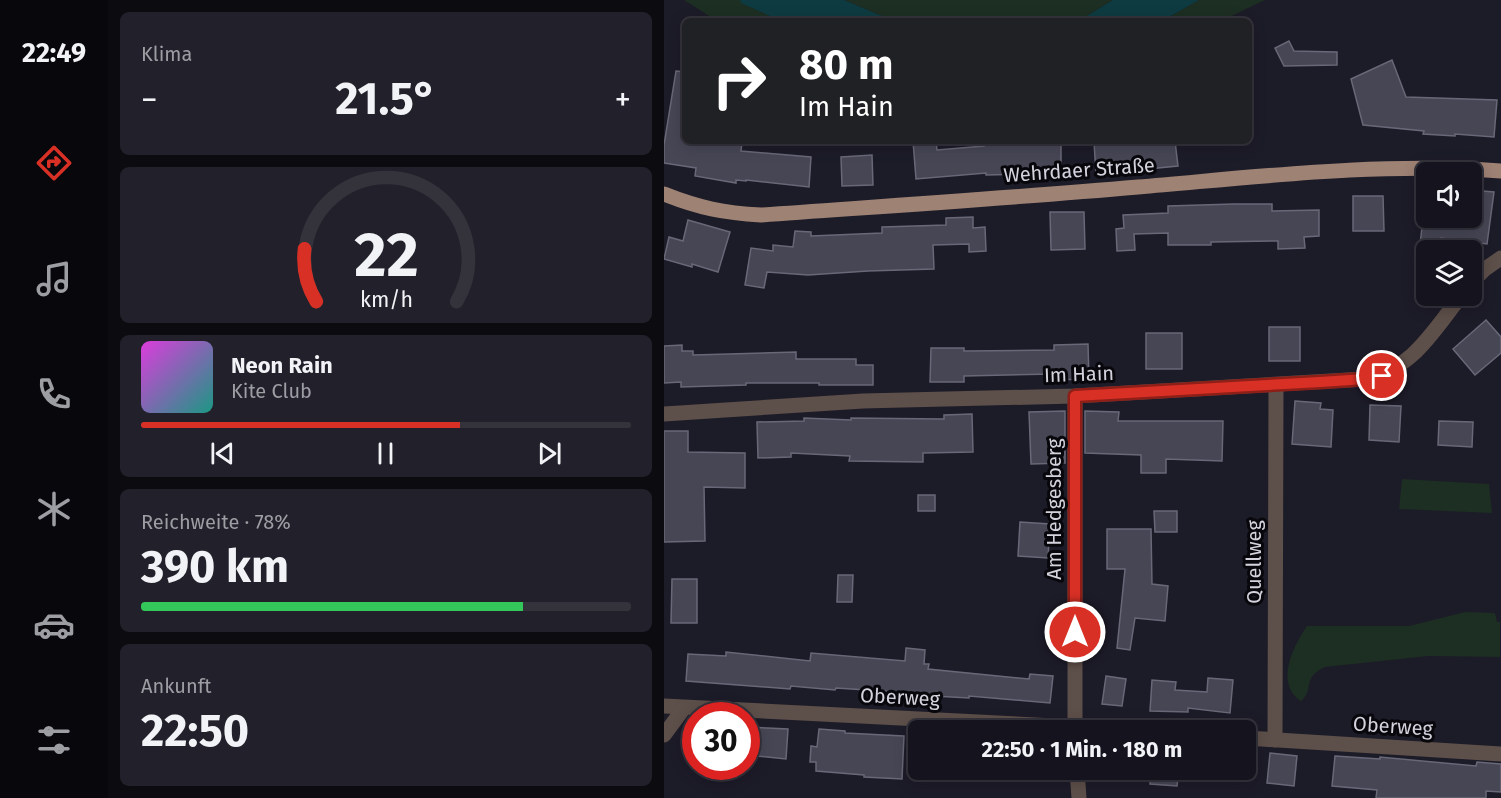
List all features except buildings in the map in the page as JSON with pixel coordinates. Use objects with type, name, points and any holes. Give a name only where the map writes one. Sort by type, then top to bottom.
[{"type":"main road","name":"Wehrdaer Straße","points":[[664,194],[708,210],[729,214],[762,215],[1135,188],[1309,172],[1428,168],[1501,171]]},
{"type":"street","points":[[1482,272],[1501,258]]},
{"type":"street","name":"Im Hain","points":[[664,414],[863,401],[1075,396],[1365,379],[1382,376],[1403,364],[1416,352],[1453,306]]},
{"type":"street","name":"Quellweg","points":[[1275,740],[1276,385]]},
{"type":"street","name":"Am Hedgesberg","points":[[1075,396],[1075,720]]},
{"type":"street","name":"Oberweg","points":[[664,706],[682,708]]},
{"type":"street","points":[[664,735],[682,711]]},
{"type":"street","name":"Oberweg","points":[[760,712],[908,720]]},
{"type":"street","name":"Oberweg","points":[[1256,739],[1501,754]]},
{"type":"street","points":[[1078,780],[1079,798]]},
{"type":"shaded area","points":[[684,0],[740,0],[774,18],[712,18]]},
{"type":"shaded area","points":[[740,0],[844,0],[887,18],[774,18],[741,3]]},
{"type":"shaded area","points":[[844,0],[1113,0],[1085,17],[887,18]]},
{"type":"shaded area","points":[[1113,0],[1199,0],[1167,18],[1071,18],[1085,17]]},
{"type":"shaded area","points":[[1199,0],[1265,0],[1227,18],[1167,18]]},
{"type":"shaded area","points":[[1402,479],[1489,484],[1492,513],[1399,509]]},
{"type":"shaded area","points":[[1465,612],[1495,613],[1497,622],[1500,622],[1500,657],[1428,656],[1325,667],[1313,675],[1307,693],[1301,701],[1293,693],[1289,684],[1288,674],[1292,653],[1307,626],[1409,626]]},
{"type":"route","points":[[1075,632],[1075,396],[1320,382],[1382,376]]}]
